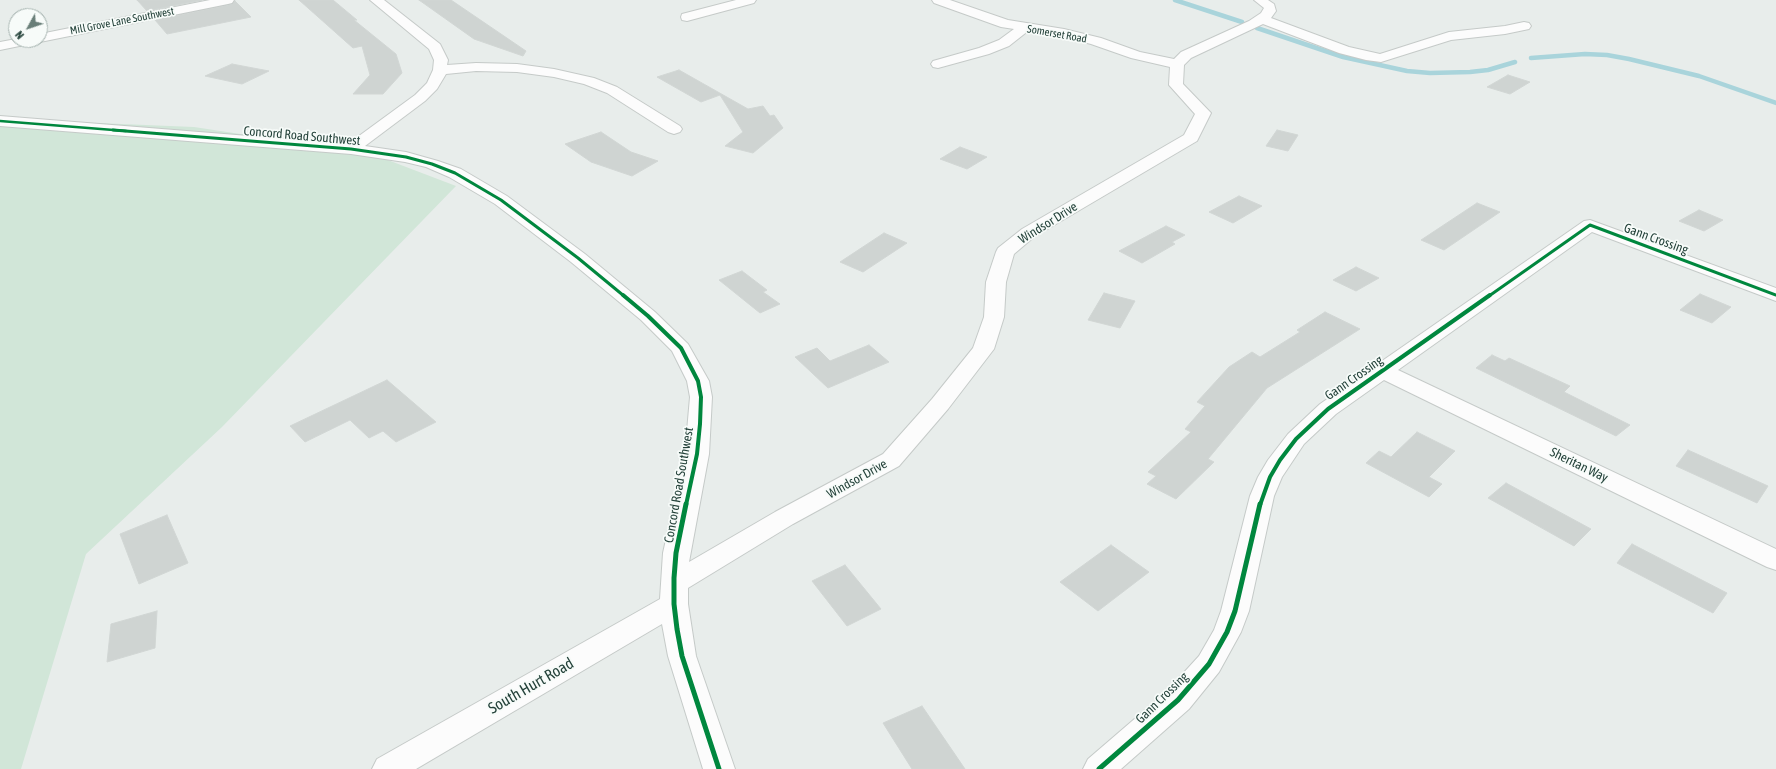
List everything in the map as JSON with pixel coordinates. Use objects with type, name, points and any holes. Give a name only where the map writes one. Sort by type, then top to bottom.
[{"type":"street","name":"Mill Grove Lane Southwest","points":[[48,36],[228,0]]},
{"type":"street","points":[[351,149],[420,98],[432,86],[438,77],[440,70],[440,60],[435,47],[376,0]]},
{"type":"street","points":[[687,17],[750,0]]},
{"type":"street","name":"Somerset Road","points":[[938,0],[1006,24],[1064,33],[1096,41],[1136,55],[1177,64]]},
{"type":"street","points":[[1177,64],[1186,55],[1261,10],[1344,50],[1366,56],[1381,58],[1449,36],[1506,30],[1524,26]]},
{"type":"street","points":[[938,64],[984,51],[1004,42],[1024,28]]},
{"type":"street","name":"Windsor Drive","points":[[674,593],[784,518],[891,460],[940,404],[983,349],[994,318],[996,282],[1005,252],[1028,233],[1191,138],[1203,114],[1176,85],[1177,64]]},
{"type":"street","points":[[440,70],[476,67],[517,68],[554,73],[589,81],[612,90],[674,129]]},
{"type":"street","name":"Concord Road Southwest","points":[[0,121],[351,149],[419,160],[445,169],[471,182],[501,200],[578,258],[648,316],[681,348],[698,381],[701,397],[697,454],[676,553],[674,593],[677,629],[682,656],[719,769]]},
{"type":"street","name":"Gann Crossing","points":[[1099,769],[1178,700],[1209,664],[1218,649],[1235,611],[1262,496],[1270,476],[1282,456],[1296,439],[1328,409],[1590,225],[1776,294]]},
{"type":"street","name":"Sheritan Way","points":[[1382,371],[1776,560]]},
{"type":"street","name":"South Hurt Road","points":[[388,769],[674,593]]},
{"type":"green space","points":[[0,119],[194,127],[372,154],[456,186],[222,427],[86,554],[21,769],[0,769]]},
{"type":"building","points":[[137,0],[202,0],[147,11]]},
{"type":"building","points":[[299,0],[333,0],[357,20],[354,20],[396,54],[402,73],[383,94],[353,94],[370,75],[362,46],[353,48]]},
{"type":"building","points":[[419,0],[451,0],[526,51],[523,56],[474,39]]},
{"type":"building","points":[[235,1],[251,17],[167,34],[155,20],[228,5]]},
{"type":"building","points":[[232,64],[269,71],[242,84],[205,76]]},
{"type":"building","points":[[679,70],[748,109],[763,106],[770,116],[774,115],[783,128],[753,153],[725,146],[743,132],[720,95],[701,102],[657,77]]},
{"type":"building","points":[[1508,75],[1530,82],[1510,94],[1487,87]]},
{"type":"building","points":[[1277,130],[1298,135],[1288,151],[1266,146]]},
{"type":"building","points":[[601,132],[631,152],[658,161],[632,176],[591,162],[565,144]]},
{"type":"building","points":[[960,147],[987,157],[967,169],[940,159]]},
{"type":"building","points":[[1239,196],[1262,206],[1233,223],[1209,212]]},
{"type":"building","points":[[1477,203],[1500,212],[1444,250],[1421,240]]},
{"type":"building","points":[[1699,210],[1723,220],[1704,231],[1679,221]]},
{"type":"building","points":[[1166,226],[1185,235],[1172,242],[1175,244],[1142,263],[1119,251]]},
{"type":"building","points":[[884,233],[907,243],[863,272],[840,262]]},
{"type":"building","points":[[1356,267],[1379,278],[1356,291],[1333,280]]},
{"type":"building","points":[[742,271],[767,290],[763,292],[780,304],[760,313],[719,280]]},
{"type":"building","points":[[1104,293],[1135,301],[1120,328],[1088,320]]},
{"type":"building","points":[[1700,294],[1731,307],[1712,323],[1680,310]]},
{"type":"building","points":[[1325,312],[1360,329],[1267,388],[1208,459],[1214,462],[1176,499],[1147,484],[1156,476],[1148,472],[1191,432],[1185,429],[1205,406],[1197,402],[1229,367],[1252,352],[1260,357],[1300,332],[1297,330]]},
{"type":"building","points":[[869,345],[889,362],[828,388],[795,357],[817,348],[830,361]]},
{"type":"building","points":[[1492,355],[1505,361],[1509,358],[1570,386],[1564,392],[1630,425],[1616,436],[1476,368]]},
{"type":"building","points":[[387,380],[436,422],[396,442],[383,431],[369,438],[350,420],[305,442],[290,426]]},
{"type":"building","points":[[1417,432],[1455,451],[1429,477],[1442,484],[1429,497],[1366,463],[1379,451],[1391,457]]},
{"type":"building","points":[[1688,450],[1768,486],[1757,503],[1676,466]]},
{"type":"building","points":[[1506,483],[1591,529],[1574,546],[1488,498]]},
{"type":"building","points":[[167,515],[188,563],[139,584],[120,534]]},
{"type":"building","points":[[1632,544],[1727,593],[1713,613],[1617,563]]},
{"type":"building","points":[[1111,545],[1149,572],[1098,611],[1060,582]]},
{"type":"building","points":[[845,565],[881,609],[847,626],[812,581]]},
{"type":"building","points":[[157,611],[155,648],[107,662],[111,624]]},
{"type":"building","points":[[922,706],[965,769],[912,769],[883,723]]},
{"type":"waterway","points":[[1175,0],[1242,22]]},
{"type":"waterway","points":[[1257,28],[1343,57],[1407,71],[1430,73],[1470,72],[1488,70],[1515,62]]},
{"type":"waterway","points":[[1531,58],[1585,54],[1607,55],[1629,59],[1699,76],[1776,103]]},
{"type":"cycle path","points":[[0,121],[351,149],[406,157],[432,164],[455,173],[501,200],[578,258],[648,316],[681,348],[698,381],[701,397],[697,454],[676,553],[674,604],[682,656],[719,769]]},
{"type":"cycle path","points":[[1099,769],[1178,700],[1209,664],[1227,632],[1235,611],[1262,496],[1270,477],[1280,460],[1296,439],[1328,409],[1590,225],[1776,295]]}]
